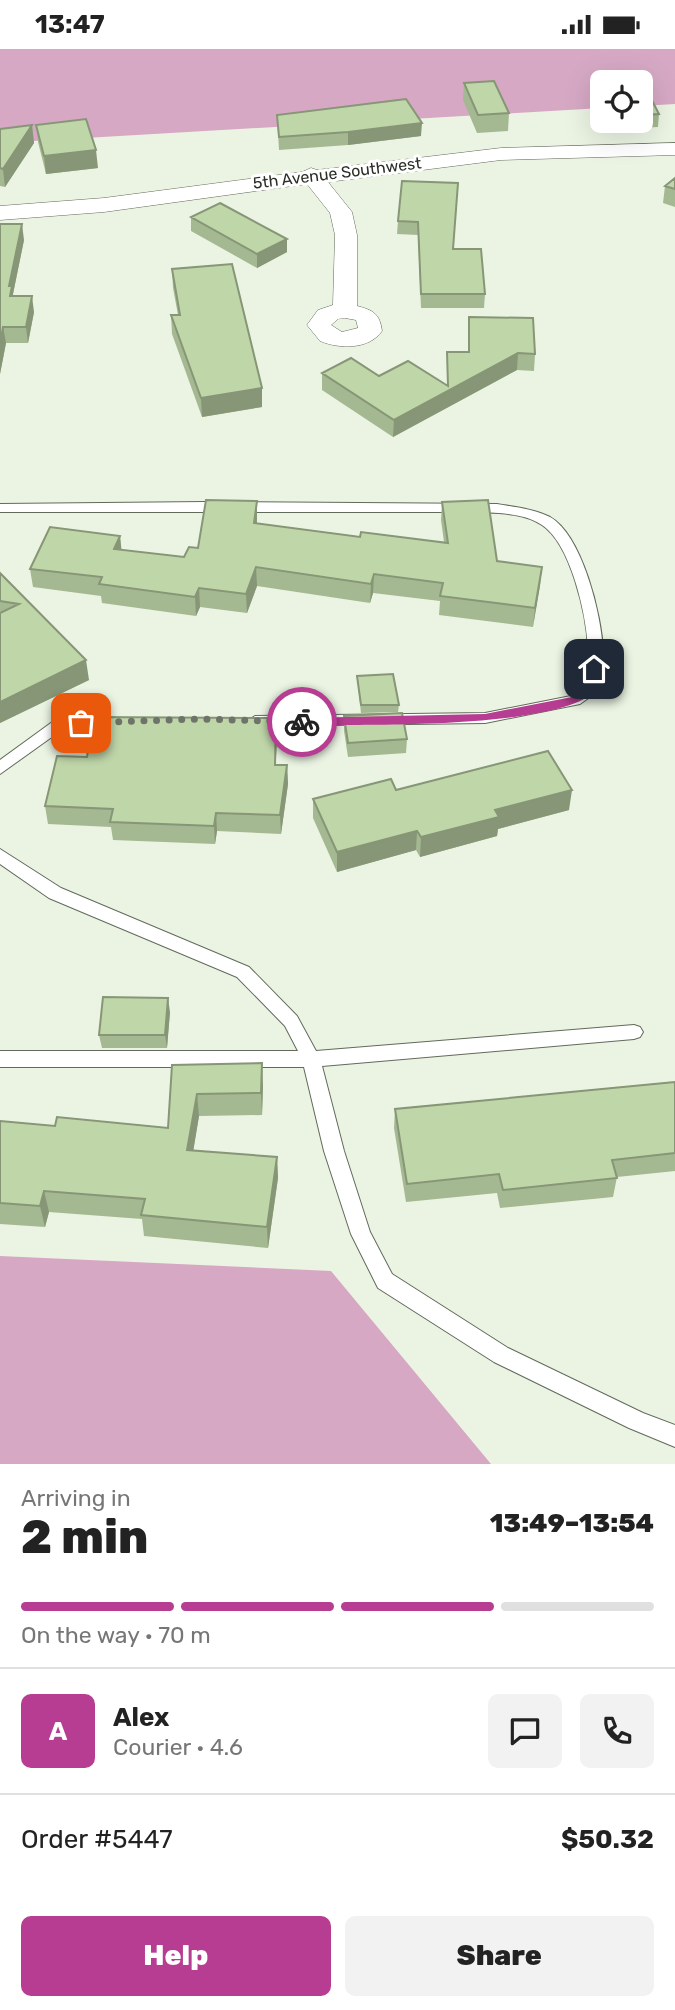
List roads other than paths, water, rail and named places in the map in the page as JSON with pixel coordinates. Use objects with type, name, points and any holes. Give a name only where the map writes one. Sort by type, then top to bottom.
[{"type":"street","name":"5th Avenue Southwest","points":[[0,213],[104,205],[311,175],[501,154],[675,149]]},
{"type":"street","points":[[311,175],[341,212],[346,235],[345,311]]},
{"type":"lane","points":[[0,508],[209,505],[433,510],[501,508],[547,521],[562,535],[579,570],[596,649],[593,689],[575,700],[485,718],[238,720]]},
{"type":"lane","points":[[0,768],[60,724],[135,722]]},
{"type":"lane","points":[[0,855],[55,893],[243,972],[290,1021],[311,1059],[334,1151],[361,1234],[385,1281],[501,1355],[637,1421],[675,1436]]},
{"type":"lane","points":[[0,1059],[311,1059],[634,1032]]}]
